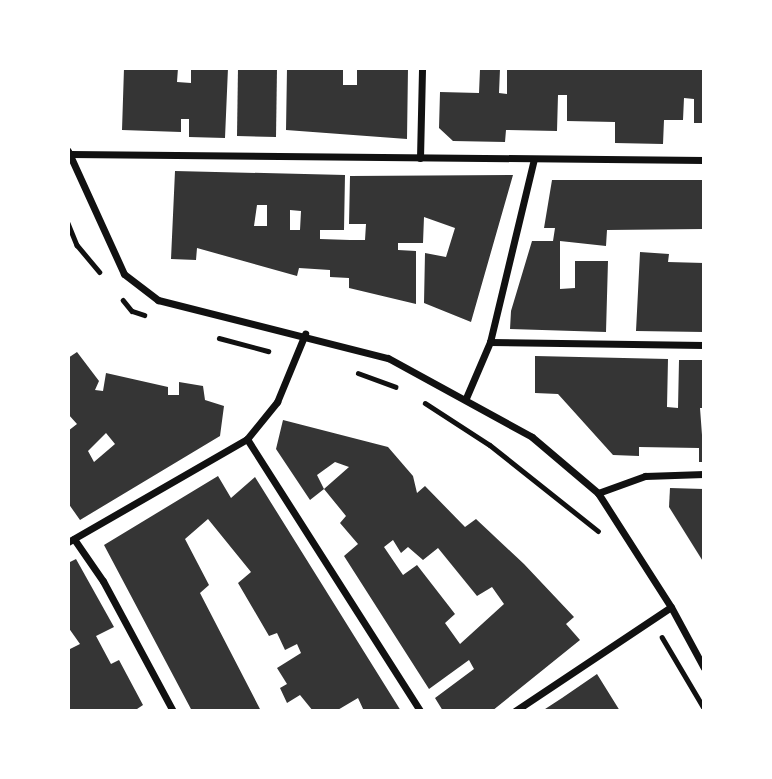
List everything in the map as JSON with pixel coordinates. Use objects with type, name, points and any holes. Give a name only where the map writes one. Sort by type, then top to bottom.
[{"type":"street","points":[[420,158],[422,68]]},
{"type":"street","points":[[704,160],[69,153],[124,274],[158,300],[305,334],[387,358],[466,398],[532,437],[598,493],[671,607],[704,668]]},
{"type":"street","points":[[466,398],[490,342],[534,159]]},
{"type":"street","points":[[173,711],[103,581],[71,541],[247,439],[277,402],[305,334]]},
{"type":"street","points":[[490,342],[704,345]]},
{"type":"street","points":[[247,439],[420,711]]},
{"type":"street","points":[[598,493],[645,476],[704,474]]},
{"type":"street","points":[[515,711],[671,607]]},
{"type":"path","points":[[68,223],[77,245],[109,283]]},
{"type":"path","points":[[116,292],[132,311],[157,319]]},
{"type":"path","points":[[207,334],[296,356]]},
{"type":"path","points":[[355,372],[404,390]]},
{"type":"path","points":[[415,397],[490,445],[600,533]]},
{"type":"path","points":[[652,619],[704,708]]},
{"type":"building","points":[[124,68],[178,68],[177,82],[191,83],[191,68],[228,68],[225,138],[189,137],[189,119],[181,119],[181,132],[122,130]]},
{"type":"building","points":[[238,68],[277,68],[276,137],[237,136]]},
{"type":"building","points":[[287,68],[343,68],[343,85],[357,85],[357,68],[408,68],[407,139],[286,130]]},
{"type":"building","points":[[507,68],[704,68],[704,123],[694,123],[694,99],[684,98],[683,120],[664,120],[663,144],[615,143],[615,122],[567,121],[567,95],[558,95],[557,131],[506,130],[505,142],[453,141],[439,128],[440,92],[479,93],[480,69],[500,69],[499,93],[507,94]]},
{"type":"building","points":[[175,171],[345,175],[344,230],[320,230],[320,239],[350,240],[365,240],[366,224],[349,224],[350,176],[513,175],[471,322],[424,303],[425,253],[446,257],[455,228],[424,217],[423,243],[398,243],[398,250],[416,251],[416,304],[349,288],[349,278],[330,277],[330,270],[299,268],[297,276],[197,248],[196,260],[171,259]],"holes":[[[257,205],[267,205],[267,226],[254,226]],[[290,210],[301,211],[300,230],[290,230]]]},
{"type":"building","points":[[552,180],[704,180],[704,229],[607,230],[606,246],[560,241],[560,289],[575,288],[575,261],[608,261],[606,332],[510,329],[511,311],[532,241],[553,241],[555,228],[544,228]]},
{"type":"building","points":[[640,252],[669,254],[668,262],[704,263],[704,332],[636,331]]},
{"type":"building","points":[[77,352],[99,381],[95,390],[103,391],[106,373],[168,387],[168,395],[179,395],[179,382],[203,386],[205,400],[224,406],[220,436],[80,520],[68,503],[68,431],[77,424],[68,414],[68,358]],"holes":[[[106,433],[115,444],[94,462],[88,451]]]},
{"type":"building","points":[[535,356],[668,359],[667,407],[678,408],[679,360],[704,360],[704,408],[700,408],[704,462],[699,462],[699,448],[639,447],[639,456],[613,455],[558,394],[535,393]]},
{"type":"building","points":[[283,420],[388,447],[413,476],[417,493],[425,486],[465,527],[476,519],[524,564],[574,617],[566,624],[580,640],[492,711],[443,711],[435,698],[474,669],[469,660],[429,689],[344,556],[358,544],[340,523],[346,516],[324,489],[310,500],[276,449]],"holes":[[[335,462],[349,467],[324,489],[317,475]],[[393,540],[401,553],[408,547],[423,560],[438,548],[477,596],[492,587],[504,604],[460,644],[445,623],[455,614],[417,565],[403,575],[384,547]]]},
{"type":"building","points":[[218,476],[231,498],[255,477],[401,711],[364,711],[358,698],[336,711],[313,711],[300,695],[287,703],[280,688],[287,684],[277,668],[301,653],[297,644],[285,650],[277,633],[269,636],[238,583],[251,572],[208,519],[185,539],[209,585],[200,593],[261,711],[192,711],[104,545]]},
{"type":"building","points":[[670,488],[704,489],[704,563],[669,507]]},
{"type":"building","points":[[76,559],[114,627],[96,636],[111,664],[119,660],[143,705],[134,711],[68,711],[68,650],[80,644],[68,627],[68,563]]},
{"type":"building","points":[[597,674],[620,711],[542,711],[562,698]]}]
